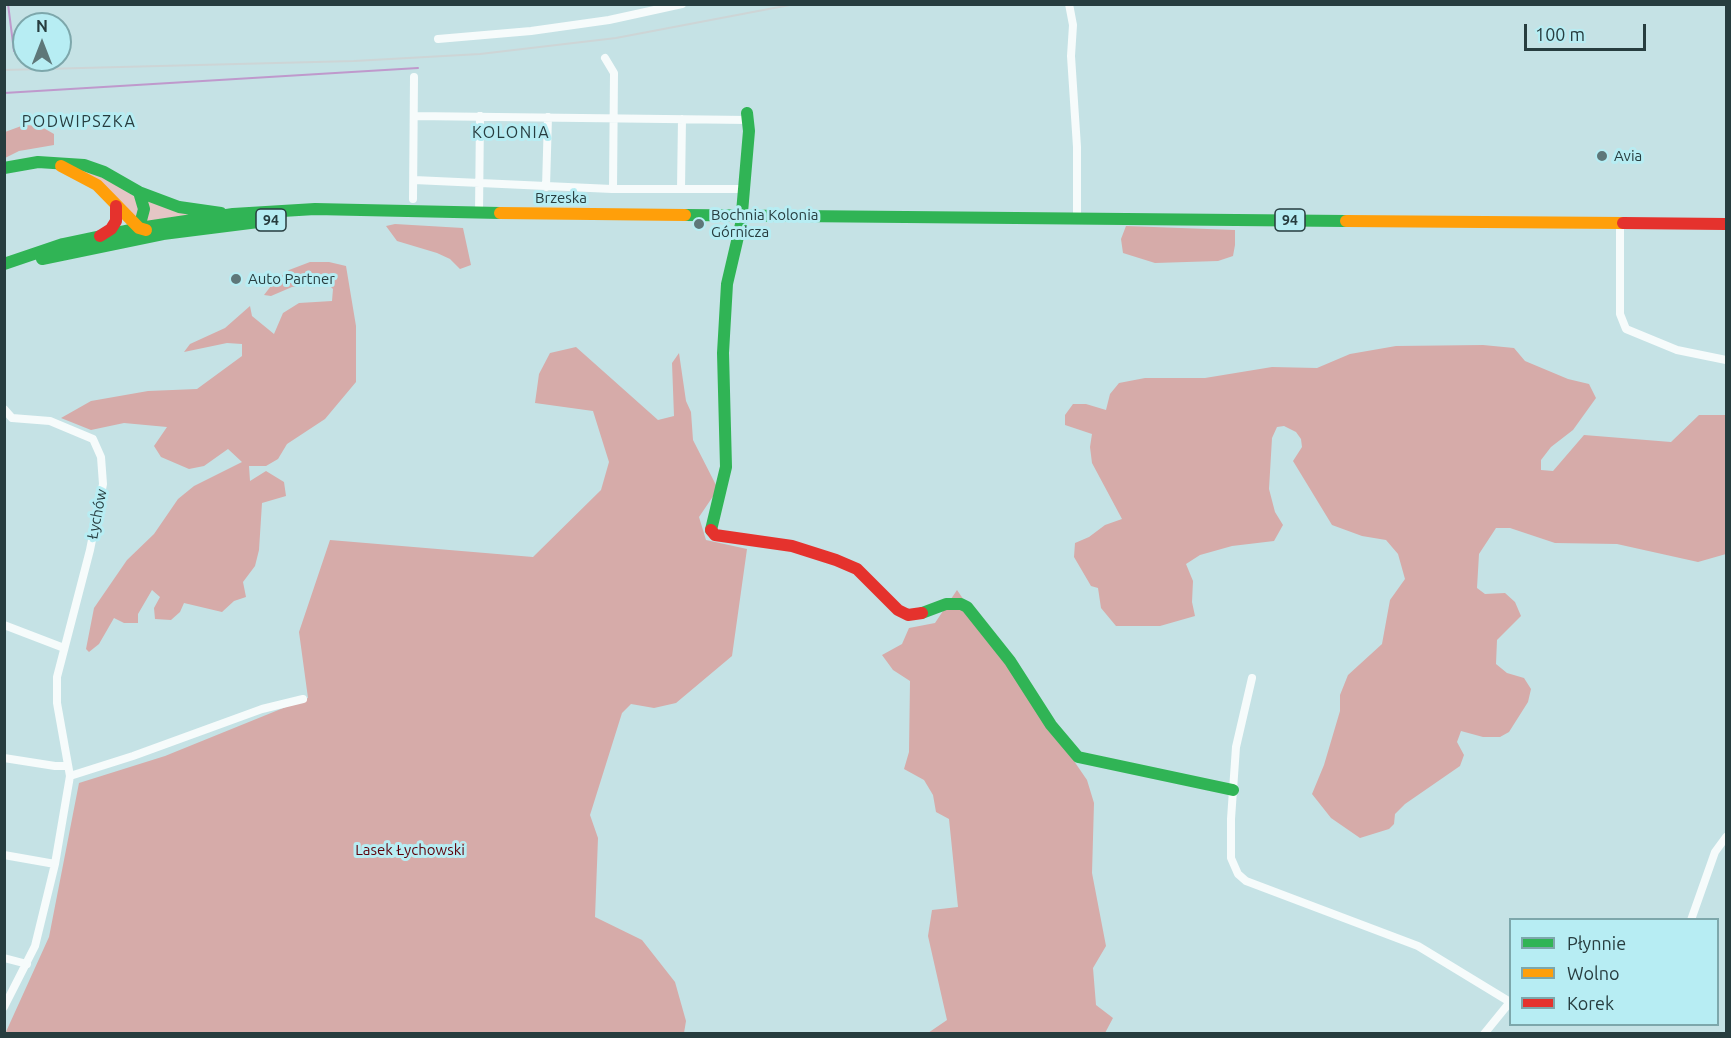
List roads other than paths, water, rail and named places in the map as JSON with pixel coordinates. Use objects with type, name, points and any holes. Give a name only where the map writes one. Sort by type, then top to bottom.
[{"type":"main road","points":[[747,117],[742,215],[727,284],[723,353],[726,467],[711,530],[715,535],[743,541],[792,546],[857,569],[898,610],[908,615],[917,615],[946,604],[961,604],[967,607],[1010,661],[1051,725],[1078,757],[1233,790]]},
{"type":"main road","name":"Brzeska","points":[[51,162],[98,185],[140,228],[162,234],[262,221],[381,212]]},
{"type":"main road","name":"Brzeska","points":[[4,168],[51,162],[84,165],[104,172],[139,192],[179,207],[233,214]]},
{"type":"main road","points":[[115,243],[140,228],[144,209],[139,192]]},
{"type":"main road","points":[[98,237],[111,229],[116,221],[116,206]]},
{"type":"main road","name":"Brzeska","points":[[140,228],[233,214],[315,209],[381,212],[1077,218]]},
{"type":"main road","name":"94","points":[[1077,218],[1726,224]]},
{"type":"main road","name":"94","points":[[4,266],[40,251],[140,228]]},
{"type":"main road","name":"94","points":[[4,266],[162,234]]},
{"type":"street","points":[[438,39],[531,31],[598,22],[682,4]]},
{"type":"street","points":[[1069,4],[1073,25],[1071,56],[1077,147],[1077,218]]},
{"type":"street","points":[[604,58],[614,73],[613,189]]},
{"type":"street","points":[[413,199],[414,77]]},
{"type":"street","points":[[414,116],[682,119],[747,117]]},
{"type":"street","points":[[479,213],[480,116]]},
{"type":"street","points":[[546,186],[548,117]]},
{"type":"street","points":[[681,189],[682,119]]},
{"type":"street","points":[[414,180],[613,189],[744,189]]},
{"type":"street","points":[[1620,223],[1620,314],[1626,328],[1677,350],[1726,360]]},
{"type":"street","name":"Łychów","points":[[4,409],[12,418],[50,421],[93,439],[101,457],[103,484],[90,550],[55,688],[69,776],[55,864],[41,928],[27,964],[4,1008]]},
{"type":"street","points":[[4,626],[64,648]]},
{"type":"street","points":[[1252,678],[1236,747],[1231,858],[1238,873],[1246,881],[1418,946],[1509,1001]]},
{"type":"street","points":[[69,776],[133,756],[262,709],[303,699]]},
{"type":"street","points":[[4,758],[67,766]]},
{"type":"street","points":[[1692,918],[1715,852],[1726,837]]},
{"type":"street","points":[[4,855],[55,864]]},
{"type":"street","points":[[4,958],[27,964]]},
{"type":"street","points":[[1484,1034],[1509,1003]]},
{"type":"waterway","points":[[8,4],[12,35]]},
{"type":"waterway","points":[[4,93],[418,68]]},
{"type":"railway","points":[[4,70],[354,61],[480,54],[616,38],[795,4]]},
{"type":"place","name":"Avia","points":[[1602,156]]},
{"type":"place","name":"Bochnia Kolonia Górnicza","points":[[699,224]]},
{"type":"place","name":"Auto Partner","points":[[236,279]]},
{"type":"district","name":"PODWIPSZKA","points":[[79,122]]},
{"type":"district","name":"KOLONIA","points":[[511,133]]},
{"type":"park label","name":"Lasek Łychowski","points":[[410,850]]}]
